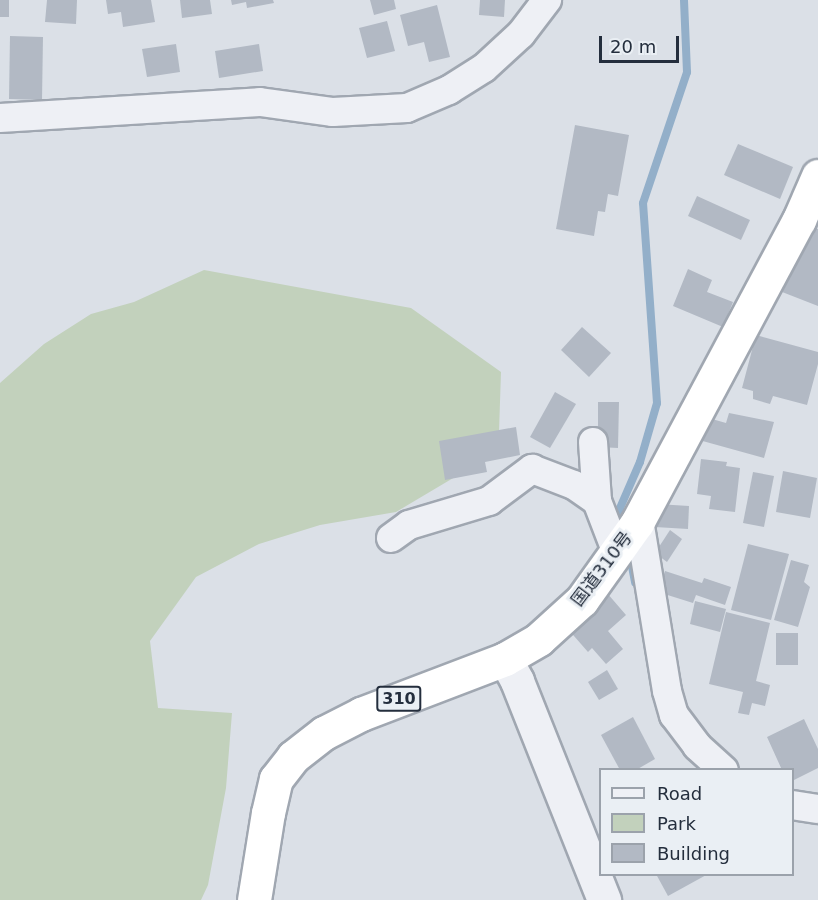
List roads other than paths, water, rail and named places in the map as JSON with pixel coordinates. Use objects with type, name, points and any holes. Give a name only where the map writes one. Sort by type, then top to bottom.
[{"type":"highway","name":"国道310号","points":[[254,900],[276,779],[293,757],[324,733],[361,714],[505,659],[539,639],[582,600],[638,521],[793,230],[818,177]]},
{"type":"street","points":[[0,118],[260,102],[333,112],[407,108],[449,90],[484,68],[521,34],[548,0]]},
{"type":"street","points":[[593,442],[597,501],[618,551]]},
{"type":"street","points":[[392,538],[409,525],[489,501],[532,469],[574,485],[597,501]]},
{"type":"street","points":[[638,521],[667,691],[674,715],[697,746],[722,768]]},
{"type":"street","points":[[505,659],[517,681],[604,900]]},
{"type":"street","points":[[794,805],[818,809]]},
{"type":"waterway","points":[[624,527],[620,508],[640,462],[657,403],[643,203],[687,72],[684,0]]},
{"type":"waterway","points":[[629,551],[635,582]]}]
